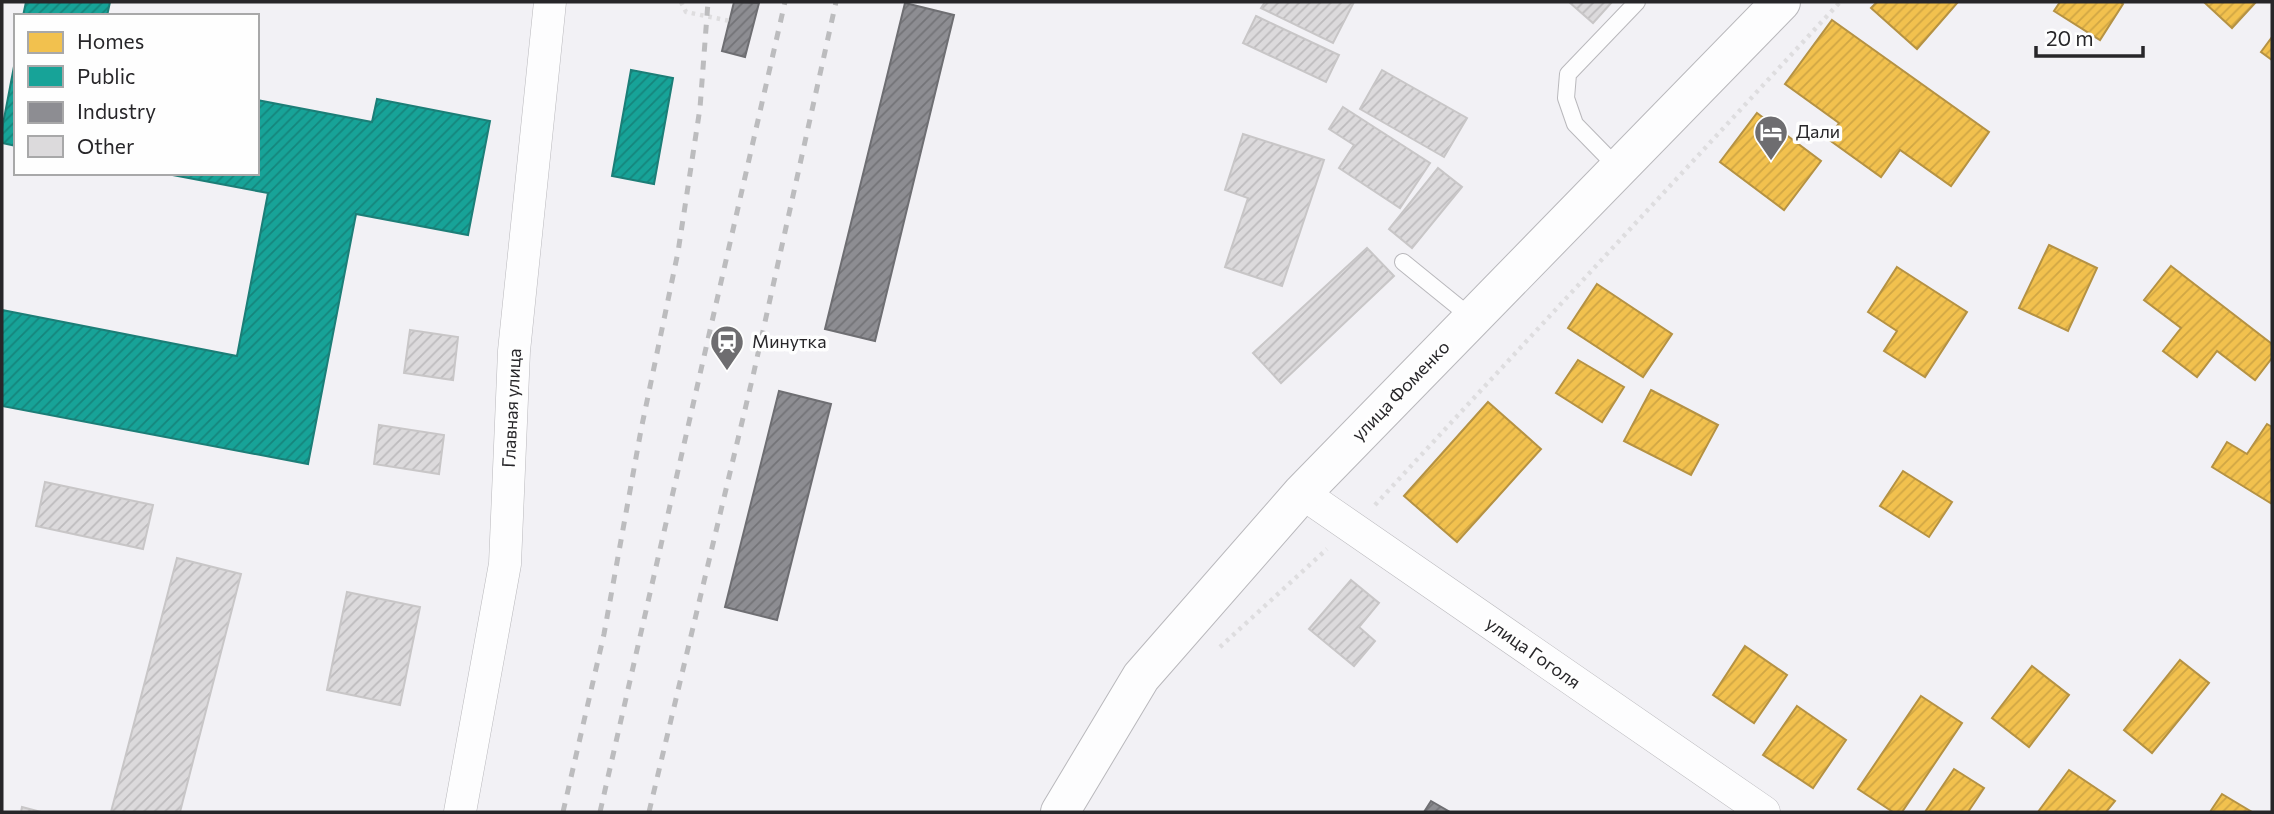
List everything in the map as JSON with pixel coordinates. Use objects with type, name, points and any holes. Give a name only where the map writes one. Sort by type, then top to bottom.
[{"type":"street","name":"Главная улица","points":[[460,812],[505,564],[514,351],[550,2]]},
{"type":"street","name":"улица Фоменко","points":[[1060,812],[1141,677],[1302,493],[1781,2]]},
{"type":"street","name":"улица Гоголя","points":[[1302,493],[1765,812]]},
{"type":"lane","points":[[1618,168],[1575,124],[1566,97],[1568,74],[1637,2]]},
{"type":"lane","points":[[1403,262],[1472,318]]},
{"type":"path","points":[[681,2],[686,12],[730,21]]},
{"type":"path","points":[[1219,648],[1402,477],[1840,2]]},
{"type":"building: Homes","points":[[1877,2],[1958,2],[1917,49],[1871,8]]},
{"type":"building: Homes","points":[[2060,2],[2123,4],[2100,40],[2054,11]]},
{"type":"building: Homes","points":[[2256,2],[2232,28],[2205,3]]},
{"type":"building: Homes","points":[[1832,20],[1989,132],[1951,186],[1900,150],[1881,177],[1828,139],[1839,123],[1785,84]]},
{"type":"building: Homes","points":[[2272,37],[2272,60],[2261,52]]},
{"type":"building: Homes","name":"Дали","points":[[1757,113],[1821,161],[1784,210],[1720,162]]},
{"type":"building: Homes","points":[[2049,245],[2097,268],[2068,331],[2019,308]]},
{"type":"building: Homes","points":[[2171,266],[2272,344],[2272,358],[2255,380],[2217,351],[2197,377],[2163,351],[2181,328],[2144,300]]},
{"type":"building: Homes","points":[[1897,267],[1967,312],[1925,377],[1884,351],[1897,331],[1868,312]]},
{"type":"building: Homes","points":[[1597,284],[1672,334],[1643,377],[1568,328]]},
{"type":"building: Homes","points":[[1578,360],[1624,387],[1602,422],[1556,393]]},
{"type":"building: Homes","points":[[1651,390],[1718,425],[1691,475],[1624,441]]},
{"type":"building: Homes","points":[[1488,402],[1541,449],[1457,542],[1404,496]]},
{"type":"building: Homes","points":[[2267,424],[2272,427],[2272,504],[2212,467],[2227,442],[2247,454]]},
{"type":"building: Homes","points":[[1903,471],[1952,502],[1929,537],[1880,506]]},
{"type":"building: Homes","points":[[1745,646],[1787,675],[1754,723],[1713,695]]},
{"type":"building: Homes","points":[[2180,660],[2209,683],[2152,753],[2124,730]]},
{"type":"building: Homes","points":[[2032,666],[2069,695],[2029,747],[1992,718]]},
{"type":"building: Homes","points":[[1921,696],[1962,723],[1902,812],[1893,812],[1858,789]]},
{"type":"building: Homes","points":[[1797,706],[1846,740],[1813,788],[1763,755]]},
{"type":"building: Homes","points":[[1954,769],[1984,788],[1968,812],[1925,812]]},
{"type":"building: Homes","points":[[2069,770],[2115,801],[2106,812],[2038,812]]},
{"type":"building: Homes","points":[[2222,794],[2252,812],[2210,812]]},
{"type":"building: Public","points":[[26,2],[110,2],[107,14],[23,14]]},
{"type":"building: Public","points":[[14,66],[14,146],[2,143],[2,129]]},
{"type":"building: Public","points":[[631,70],[673,78],[654,184],[612,176]]},
{"type":"building: Public","points":[[377,99],[490,121],[468,235],[356,214],[308,464],[2,406],[2,310],[237,356],[268,193],[173,175],[259,175],[259,100],[372,122]]},
{"type":"building: Industry","points":[[734,2],[759,3],[745,57],[722,51]]},
{"type":"building: Industry","points":[[905,3],[954,15],[875,341],[825,329]]},
{"type":"building: Industry","points":[[779,391],[831,404],[777,620],[725,607]]},
{"type":"building: Industry","points":[[1431,801],[1450,812],[1424,812]]},
{"type":"building: Other","points":[[1265,2],[1354,2],[1333,43],[1261,8]]},
{"type":"building: Other","points":[[1569,2],[1612,2],[1593,23]]},
{"type":"building: Other","points":[[1256,16],[1339,55],[1326,82],[1243,43]]},
{"type":"building: Other","points":[[1382,70],[1467,118],[1444,157],[1360,109]]},
{"type":"building: Other","points":[[1343,107],[1430,163],[1400,208],[1339,168],[1354,145],[1329,129]]},
{"type":"building: Other","points":[[1243,134],[1324,160],[1282,286],[1225,267],[1248,198],[1225,190]]},
{"type":"building: Other","points":[[1438,168],[1462,187],[1412,248],[1389,229]]},
{"type":"building: Other","points":[[1367,248],[1394,276],[1281,383],[1253,353]]},
{"type":"building: Other","points":[[410,330],[458,337],[453,380],[404,373]]},
{"type":"building: Other","points":[[379,425],[444,435],[439,474],[374,464]]},
{"type":"building: Other","points":[[45,482],[153,505],[143,549],[36,526]]},
{"type":"building: Other","points":[[177,558],[241,574],[180,812],[111,812]]},
{"type":"building: Other","points":[[1351,580],[1379,603],[1359,627],[1375,641],[1354,666],[1309,629]]},
{"type":"building: Other","points":[[347,592],[420,607],[400,705],[327,690]]},
{"type":"building: Other","points":[[22,807],[41,812],[21,812]]},
{"type":"railway","points":[[563,812],[604,634],[641,430],[678,252],[700,108],[708,2]]},
{"type":"railway","points":[[600,812],[785,2]]},
{"type":"railway","points":[[649,812],[753,376],[836,2]]},
{"type":"place","name":"Дали","points":[[1771,162]]},
{"type":"place","name":"Минутка","points":[[727,372]]}]
